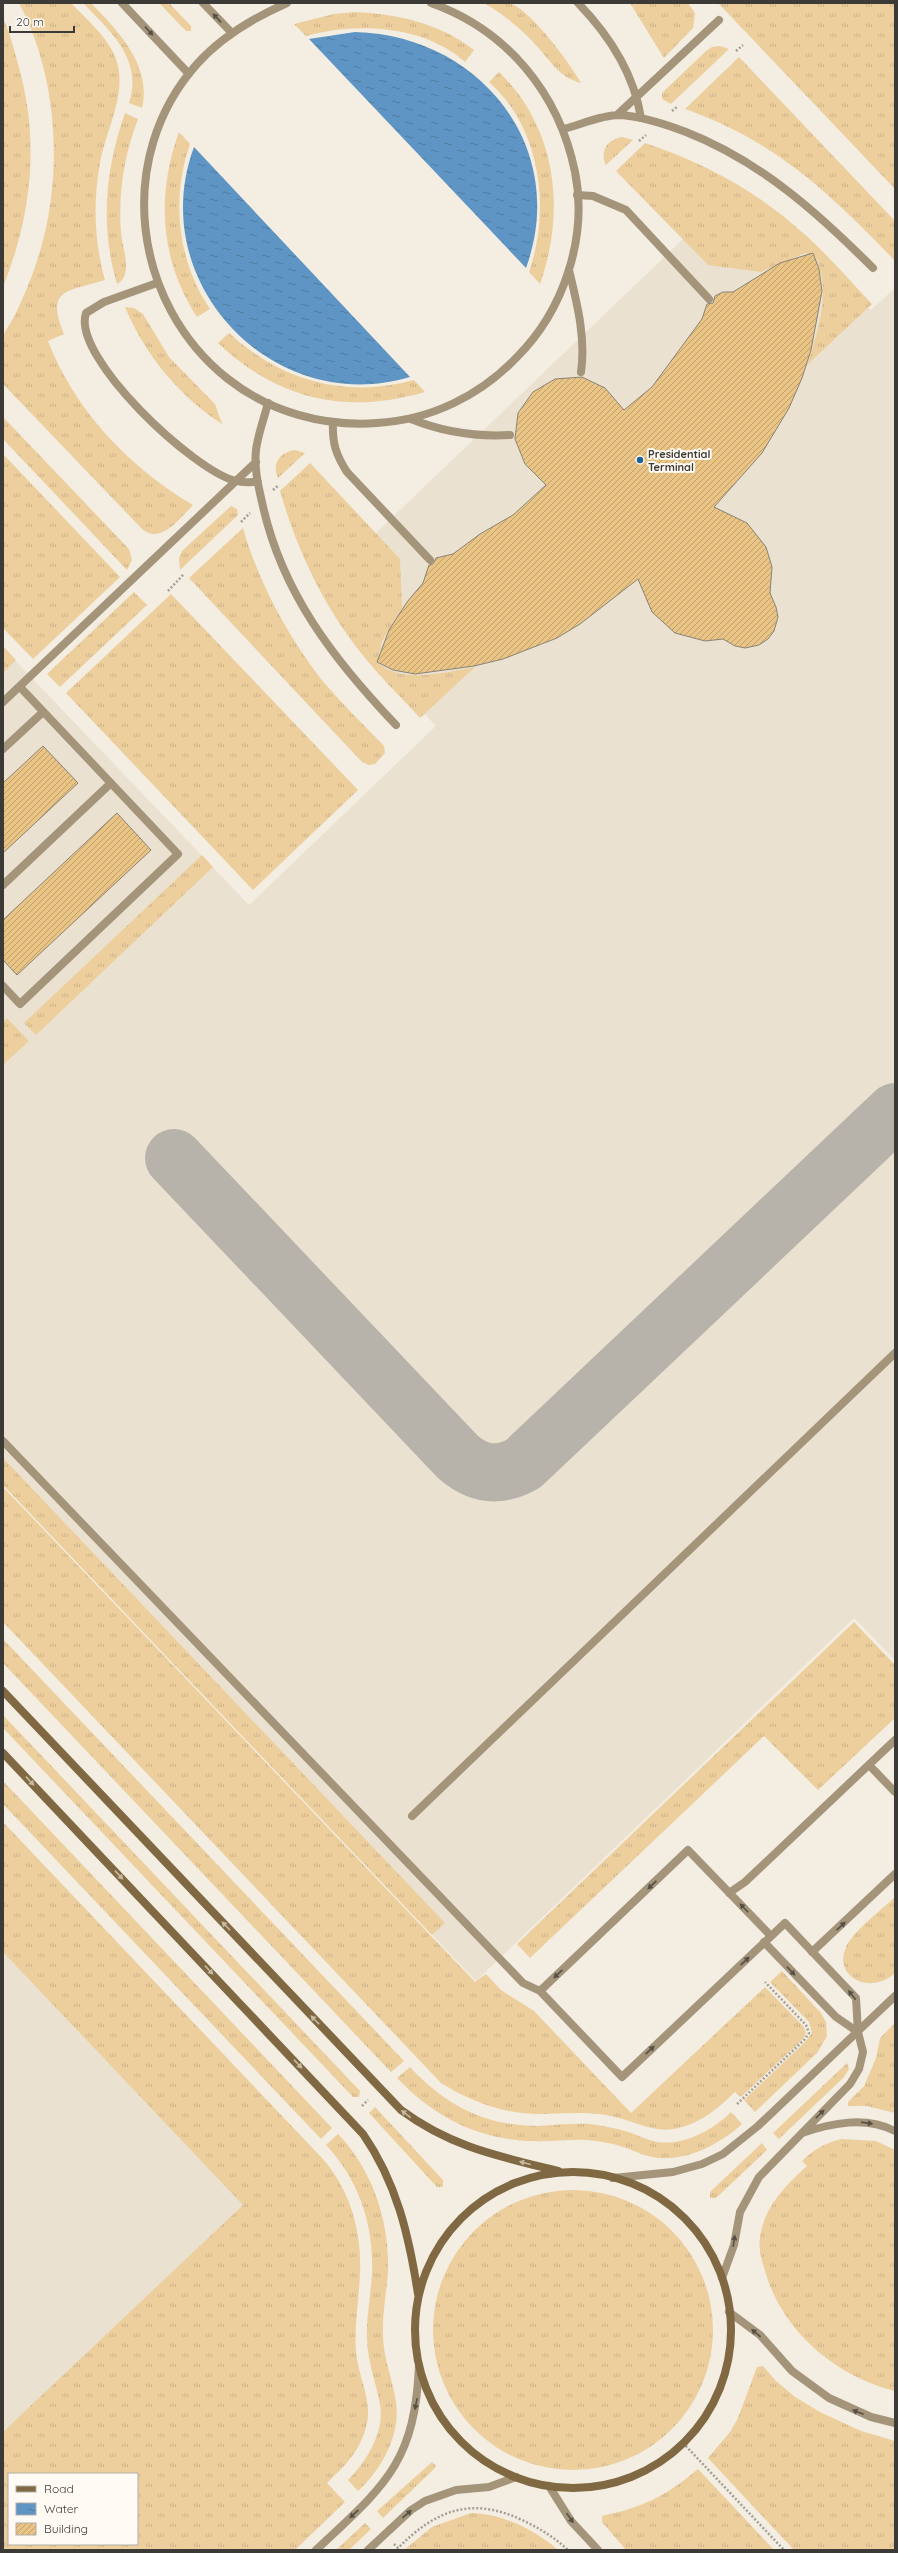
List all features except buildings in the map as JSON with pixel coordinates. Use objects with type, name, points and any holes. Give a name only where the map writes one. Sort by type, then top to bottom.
[{"type":"street","points":[[122,3],[189,74]]},
{"type":"street","points":[[203,3],[232,33]]},
{"type":"street","points":[[287,3],[247,22],[211,49],[189,74],[170,103],[160,123],[147,167],[144,189],[144,227],[149,257],[157,283],[175,320],[202,356],[237,385],[268,403],[298,415],[333,422],[366,424],[411,418],[454,404],[486,384],[510,365],[540,331],[561,291],[569,270],[577,226],[577,195],[572,158],[563,129],[546,95],[519,59],[484,29],[445,5],[432,3]]},
{"type":"street","points":[[578,3],[609,42],[632,81],[638,96],[641,118]]},
{"type":"street","points":[[617,115],[719,20]]},
{"type":"street","points":[[563,129],[617,115],[641,118],[695,136],[752,165],[801,200],[873,268]]},
{"type":"street","points":[[577,195],[593,196],[626,210],[709,299]]},
{"type":"street","points":[[569,270],[577,304],[582,336],[581,372]]},
{"type":"street","points":[[157,283],[104,302],[91,309],[84,320],[85,330],[104,365],[120,388],[144,415],[188,454],[236,481],[258,482]]},
{"type":"street","points":[[268,403],[260,432],[256,462],[258,482],[266,520],[277,552],[298,598],[320,635],[344,669],[396,725]]},
{"type":"street","points":[[411,418],[431,427],[469,435],[510,436]]},
{"type":"street","points":[[333,422],[332,440],[336,456],[347,472],[430,560]]},
{"type":"street","points":[[3,702],[256,462]]},
{"type":"street","points":[[3,986],[20,1004],[178,854],[20,686]]},
{"type":"street","points":[[3,749],[43,712]]},
{"type":"street","points":[[3,885],[111,783]]},
{"type":"street","points":[[412,1816],[895,1353]]},
{"type":"street","points":[[3,1441],[524,1983],[540,1991],[622,2077],[785,1923],[856,1998],[858,2032],[863,2052],[854,2078],[759,2177],[746,2199],[736,2228],[734,2245],[722,2278]]},
{"type":"street","points":[[3,1691],[401,2110],[421,2125],[462,2146],[562,2173]]},
{"type":"street","points":[[729,1893],[745,1882],[895,1740]]},
{"type":"street","points":[[3,1753],[363,2134],[389,2178],[400,2206],[412,2251],[418,2297]]},
{"type":"street","points":[[869,1765],[895,1792]]},
{"type":"street","points":[[540,1991],[688,1850],[771,1936]]},
{"type":"street","points":[[812,1952],[895,1874]]},
{"type":"street","points":[[764,1942],[836,2017],[858,2032]]},
{"type":"street","points":[[613,2178],[673,2172],[702,2164],[723,2154],[758,2126],[895,1996]]},
{"type":"street","points":[[801,2133],[851,2122],[881,2126],[895,2131]]},
{"type":"street","points":[[316,2550],[378,2491],[403,2454],[418,2395],[419,2365],[415,2331],[418,2297],[428,2265],[436,2250],[457,2223],[469,2211],[497,2191],[512,2184],[545,2174],[562,2173],[597,2174],[613,2178],[645,2190],[678,2213],[707,2248],[722,2278],[730,2312],[730,2346],[723,2379],[709,2410],[683,2443],[648,2468],[617,2481],[583,2487],[549,2486],[516,2476],[485,2461],[459,2439],[430,2397],[419,2365]]},
{"type":"street","points":[[730,2312],[760,2335],[792,2371],[829,2398],[871,2417],[895,2423]]},
{"type":"street","points":[[368,2550],[411,2510],[425,2501],[456,2490],[489,2487],[516,2476]]},
{"type":"street","points":[[549,2486],[571,2521],[598,2550]]},
{"type":"path","points":[[736,51],[743,45]]},
{"type":"path","points":[[168,591],[184,574]]},
{"type":"path","points":[[737,2104],[804,2040],[809,2033],[806,2025],[766,1982]]},
{"type":"path","points":[[362,2106],[368,2100]]},
{"type":"path","points":[[683,2443],[784,2550]]},
{"type":"path","points":[[394,2543],[398,2548],[418,2529],[446,2513],[479,2506],[501,2511],[525,2521],[547,2533],[568,2550]]},
{"type":"shaded area","points":[[724,200],[815,252],[871,310],[895,288],[895,1660],[854,1618],[476,1981],[3,1484],[3,648],[249,905],[436,726],[374,661],[332,575]]},
{"type":"shaded area","points":[[3,1941],[250,2199],[3,2441]]},
{"type":"green space","points":[[19,3],[71,3],[108,43],[116,59],[119,72],[118,98],[103,150],[96,192],[97,236],[101,266],[105,280],[70,290],[63,294],[59,300],[57,308],[64,334],[48,341],[59,367],[73,391],[89,414],[107,435],[126,455],[147,473],[193,505],[170,528],[156,534],[149,533],[142,529],[3,384],[3,338],[24,296],[37,261],[46,229],[54,163],[53,130],[49,96],[42,64],[32,33]]},
{"type":"green space","points":[[83,3],[91,3],[122,37],[130,50],[142,77],[144,92],[142,108],[129,103],[132,87],[132,73],[122,47],[114,36]]},
{"type":"green space","points":[[159,3],[169,3],[191,26],[191,31],[186,31]]},
{"type":"green space","points":[[484,3],[509,3],[527,15],[549,38],[581,83],[566,77],[550,62],[523,32],[505,17]]},
{"type":"green space","points":[[630,3],[688,3],[695,13],[693,28],[664,58]]},
{"type":"green space","points":[[718,3],[895,3],[895,189]]},
{"type":"green space","points":[[355,12],[387,15],[418,22],[447,33],[474,50],[465,62],[430,40],[410,34],[367,28],[346,29],[306,36],[294,24],[334,14]]},
{"type":"green space","points":[[3,18],[8,29],[25,92],[31,149],[30,177],[21,232],[3,287]]},
{"type":"green space","points":[[720,46],[729,49],[671,104],[662,99],[662,93],[705,52],[712,47]]},
{"type":"green space","points":[[739,57],[895,221],[895,261],[848,213],[774,153],[746,136],[685,109]]},
{"type":"green space","points":[[499,72],[518,94],[534,118],[544,144],[551,172],[554,200],[553,228],[548,256],[540,284],[529,272],[536,248],[539,222],[540,196],[537,171],[530,146],[520,122],[507,101],[489,82]]},
{"type":"green space","points":[[125,113],[138,119],[129,147],[121,189],[120,218],[126,268],[122,280],[117,284],[108,241],[107,198],[113,156]]},
{"type":"green space","points":[[179,132],[190,144],[180,186],[180,229],[190,270],[210,309],[197,317],[175,273],[169,250],[166,227],[165,203],[167,179]]},
{"type":"green space","points":[[622,137],[633,140],[606,165],[604,160],[604,151],[606,146],[613,140]]},
{"type":"green space","points":[[645,143],[688,159],[709,169],[767,204],[786,218],[812,241],[872,304],[807,365],[822,311],[822,283],[820,269],[815,256],[805,253],[761,272],[708,265],[616,171]]},
{"type":"green space","points":[[125,307],[134,308],[143,314],[169,357],[215,404],[222,424],[192,401],[165,373],[143,342]]},
{"type":"green space","points":[[229,333],[249,350],[270,363],[292,374],[315,382],[339,386],[363,387],[388,385],[414,380],[425,392],[396,399],[368,402],[341,402],[314,398],[289,390],[265,378],[241,362],[218,343]]},
{"type":"green space","points":[[3,417],[129,549],[132,560],[127,570],[3,439]]},
{"type":"green space","points":[[295,450],[305,453],[278,478],[276,473],[276,464],[278,460],[285,453]]},
{"type":"green space","points":[[3,454],[120,577],[33,659],[3,628]]},
{"type":"green space","points":[[310,463],[400,559],[402,608],[382,641],[377,662],[387,669],[398,673],[411,675],[438,674],[475,667],[420,718],[375,670],[347,635],[323,596],[303,556],[280,491]]},
{"type":"green space","points":[[231,506],[237,509],[238,515],[180,570],[179,558],[182,551]]},
{"type":"green space","points":[[243,528],[249,548],[265,587],[285,626],[328,688],[384,746],[385,753],[375,764],[369,765],[362,762],[189,578]]},
{"type":"green space","points":[[134,592],[147,605],[60,687],[47,674]]},
{"type":"green space","points":[[171,594],[358,790],[253,890],[66,693]]},
{"type":"green space","points":[[3,646],[16,660],[3,673]]},
{"type":"green space","points":[[202,855],[213,867],[36,1035],[24,1023]]},
{"type":"green space","points":[[7,1018],[29,1041],[3,1065],[3,1022]]},
{"type":"green space","points":[[3,1458],[445,1923],[432,1935],[3,1485]]},
{"type":"green space","points":[[3,1487],[475,1982],[486,1974],[501,1990],[534,2011],[631,2113],[765,1987],[804,2027],[806,2033],[803,2039],[741,2097],[735,2092],[721,2105],[700,2120],[674,2129],[657,2129],[614,2117],[597,2114],[536,2114],[510,2111],[486,2105],[441,2083],[3,1622]]},
{"type":"green space","points":[[854,1622],[895,1665],[895,1718],[818,1790],[764,1736],[530,1958],[517,1944]]},
{"type":"green space","points":[[3,1639],[404,2061],[391,2072],[3,1663]]},
{"type":"green space","points":[[3,1715],[360,2091],[359,2097],[353,2097],[3,1728]]},
{"type":"green space","points":[[3,1781],[332,2128],[321,2139],[3,1804]]},
{"type":"green space","points":[[3,1822],[332,2170],[347,2197],[359,2242],[360,2273],[356,2322],[356,2352],[368,2406],[368,2414],[364,2433],[357,2449],[327,2483],[345,2502],[295,2550],[3,2550],[3,2432],[243,2205],[3,1952]]},
{"type":"green space","points":[[895,1897],[895,1973],[885,1980],[874,1983],[864,1983],[855,1979],[848,1973],[844,1965],[843,1956],[847,1945],[862,1926]]},
{"type":"green space","points":[[782,1971],[821,2013],[826,2022],[827,2036],[817,2053],[755,2112],[744,2100],[805,2042],[812,2033],[809,2022],[770,1982]]},
{"type":"green space","points":[[895,2023],[895,2113],[867,2106],[848,2106],[848,2102],[864,2086],[876,2058],[880,2038]]},
{"type":"green space","points":[[847,2063],[849,2069],[844,2077],[779,2139],[773,2133]]},
{"type":"green space","points":[[410,2067],[437,2092],[452,2102],[467,2111],[501,2122],[538,2126],[590,2124],[609,2127],[653,2141],[667,2143],[677,2142],[697,2135],[716,2125],[731,2112],[742,2124],[723,2139],[700,2151],[688,2155],[664,2158],[648,2156],[610,2143],[596,2141],[513,2140],[476,2131],[459,2124],[426,2104],[397,2078]]},
{"type":"green space","points":[[375,2107],[443,2180],[443,2187],[437,2187],[369,2113]]},
{"type":"green space","points":[[338,2134],[361,2164],[370,2181],[377,2198],[386,2235],[388,2273],[383,2337],[397,2414],[388,2451],[374,2473],[358,2491],[348,2480],[355,2473],[373,2446],[380,2426],[381,2415],[370,2365],[367,2339],[367,2322],[372,2273],[370,2238],[367,2221],[356,2188],[338,2159],[326,2145]]},
{"type":"green space","points":[[841,2139],[876,2141],[895,2150],[895,2391],[873,2384],[852,2374],[832,2362],[814,2348],[784,2313],[773,2293],[761,2254],[760,2238],[766,2216],[784,2189],[807,2166],[802,2161],[820,2147]]},
{"type":"green space","points":[[762,2143],[767,2150],[716,2198],[710,2198],[710,2192]]},
{"type":"green space","points":[[573,2190],[614,2196],[651,2214],[672,2231],[689,2252],[707,2289],[713,2330],[707,2371],[689,2408],[672,2429],[651,2446],[614,2464],[573,2470],[532,2464],[495,2446],[474,2429],[457,2408],[439,2371],[433,2330],[439,2289],[457,2252],[474,2231],[495,2214],[532,2196]]},
{"type":"green space","points":[[763,2366],[775,2380],[795,2397],[820,2412],[861,2431],[895,2441],[895,2550],[794,2550],[708,2458],[730,2432],[738,2418],[757,2367]]},
{"type":"green space","points":[[432,2462],[436,2466],[434,2469],[383,2518],[377,2511]]},
{"type":"green space","points":[[698,2469],[774,2550],[626,2550],[602,2522],[602,2516],[641,2505],[659,2497],[675,2487]]},
{"type":"green space","points":[[471,2513],[495,2516],[518,2524],[549,2542],[558,2550],[404,2550],[432,2527]]},
{"type":"green space","points":[[365,2523],[371,2529],[349,2550],[336,2550]]},
{"type":"water","points":[[355,32],[400,38],[440,53],[475,76],[504,106],[524,141],[535,180],[536,223],[526,268],[309,39]]},
{"type":"water","points":[[194,147],[410,377],[359,384],[311,377],[268,358],[232,328],[204,290],[187,246],[183,197]]},
{"type":"taxiway","points":[[174,1158],[458,1457],[481,1471],[497,1472],[506,1471],[523,1464],[895,1112]]},
{"type":"place","name":"Presidential Terminal","points":[[640,460]]}]
